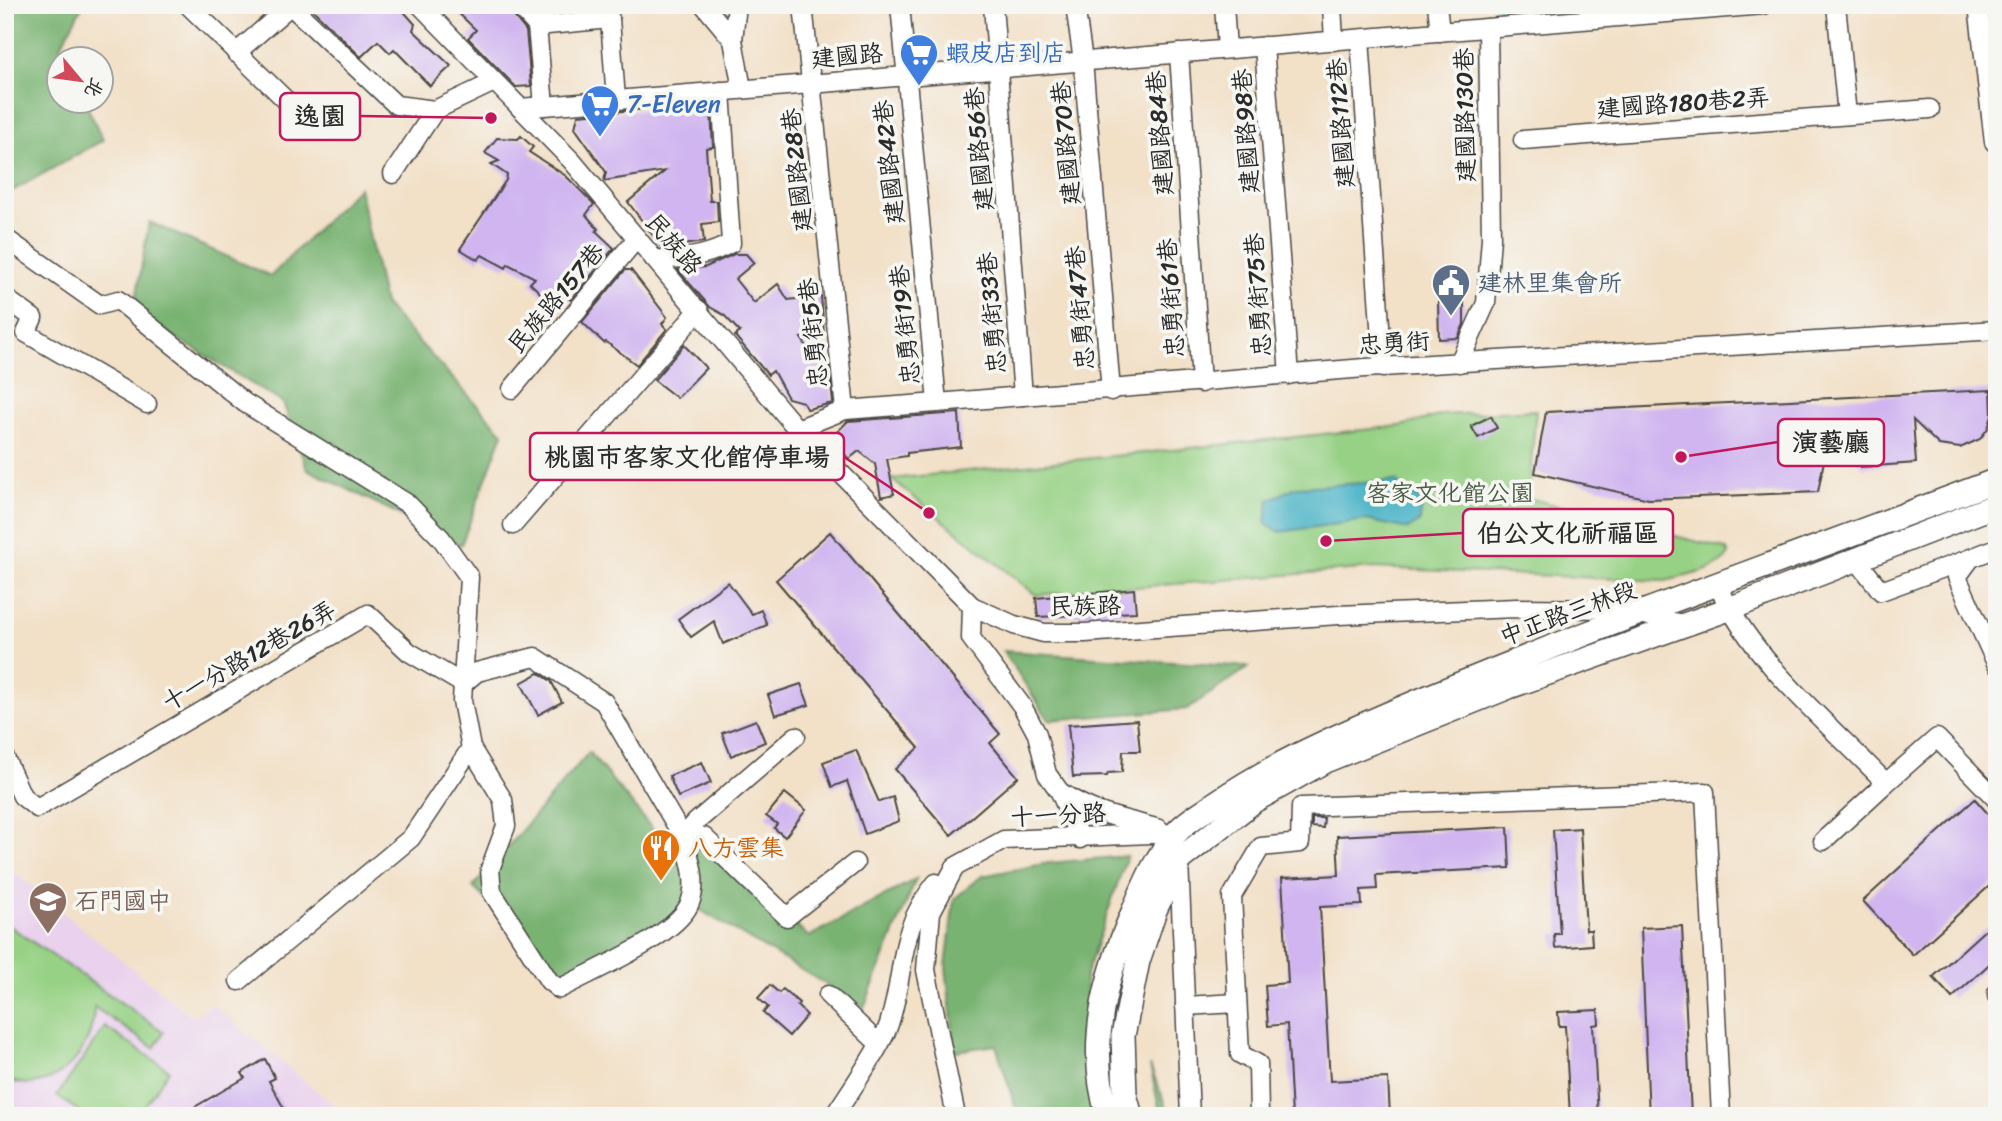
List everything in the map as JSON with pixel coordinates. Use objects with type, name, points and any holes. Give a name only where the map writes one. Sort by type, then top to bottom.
[{"type":"main road","name":"中正路三林段","points":[[1176,833],[1238,788],[1315,746],[1509,662],[1997,480]]},
{"type":"main road","name":"中正路三林段","points":[[1179,860],[1254,801],[1325,761],[1509,687],[1729,609],[1997,505]]},
{"type":"main road","points":[[1108,1116],[1102,1096],[1099,1027],[1110,966],[1144,886],[1176,833]]},
{"type":"main road","points":[[1131,1116],[1125,1096],[1122,1035],[1138,961],[1155,910],[1179,860]]},
{"type":"street","points":[[188,5],[294,108]]},
{"type":"street","points":[[236,52],[291,5],[396,105],[435,110]]},
{"type":"street","points":[[518,5],[537,26],[544,106]]},
{"type":"street","points":[[704,5],[733,40]]},
{"type":"street","points":[[737,5],[733,40],[742,89]]},
{"type":"street","name":"建國路28巷","points":[[803,5],[830,251]]},
{"type":"street","name":"建國路42巷","points":[[900,5],[921,242]]},
{"type":"street","name":"建國路56巷","points":[[993,5],[1010,226]]},
{"type":"street","name":"建國路70巷","points":[[1075,5],[1083,61],[1097,221]]},
{"type":"street","points":[[1224,5],[1227,50]]},
{"type":"street","points":[[1332,5],[1334,41]]},
{"type":"street","points":[[1437,5],[1440,32]]},
{"type":"street","name":"建國路","points":[[520,108],[1764,5]]},
{"type":"street","points":[[1836,5],[1847,115]]},
{"type":"street","points":[[1978,5],[1994,142]]},
{"type":"street","name":"民族路","points":[[429,8],[494,82],[572,161],[797,429],[972,606],[1014,625],[1044,633],[1085,633],[1338,615],[1503,609],[1619,610],[1682,624]]},
{"type":"street","points":[[537,26],[604,12],[616,100]]},
{"type":"street","name":"建國路130巷","points":[[1459,363],[1486,303],[1490,202],[1488,28]]},
{"type":"street","name":"建國路112巷","points":[[1360,38],[1383,368]]},
{"type":"street","name":"建國路98巷","points":[[1264,46],[1277,211]]},
{"type":"street","name":"建國路84巷","points":[[1179,54],[1189,209]]},
{"type":"street","points":[[393,174],[435,110],[494,82]]},
{"type":"street","points":[[654,259],[671,260],[714,253],[731,243],[722,91]]},
{"type":"street","name":"建國路180巷2弄","points":[[1523,140],[1930,109]]},
{"type":"street","name":"忠勇街61巷","points":[[1189,209],[1201,383]]},
{"type":"street","name":"忠勇街75巷","points":[[1277,211],[1289,375]]},
{"type":"street","name":"忠勇街47巷","points":[[1097,221],[1111,391]]},
{"type":"street","name":"忠勇街33巷","points":[[1010,226],[1023,396]]},
{"type":"street","points":[[5,238],[100,305],[118,300],[245,402],[408,504],[441,538],[469,577],[462,701],[471,748],[503,800],[506,827],[491,869],[492,892],[549,981],[559,989],[671,928],[690,905],[693,888],[691,862],[683,838],[604,702],[535,657],[477,672],[463,684]]},
{"type":"street","name":"民族路157巷","points":[[512,389],[637,238]]},
{"type":"street","name":"忠勇街19巷","points":[[921,242],[937,403]]},
{"type":"street","name":"忠勇街5巷","points":[[830,251],[845,411]]},
{"type":"street","points":[[5,298],[33,318],[26,333],[147,404]]},
{"type":"street","points":[[513,525],[699,310]]},
{"type":"street","name":"忠勇街","points":[[797,429],[845,411],[937,403],[1383,368],[1997,330]]},
{"type":"street","points":[[1856,559],[1881,591],[1997,548]]},
{"type":"street","points":[[1971,558],[1957,577],[1997,665]]},
{"type":"street","points":[[1718,585],[1729,609],[1751,644],[1886,783]]},
{"type":"street","points":[[972,606],[971,638],[1022,706],[1037,734],[1047,774],[1060,792],[1080,839]]},
{"type":"street","name":"十一分路12巷26弄","points":[[5,758],[22,796],[37,808],[368,614],[409,652],[463,684]]},
{"type":"street","points":[[683,838],[696,822],[796,736]]},
{"type":"street","points":[[1823,841],[1937,738],[1997,800]]},
{"type":"street","points":[[239,981],[411,838],[471,748]]},
{"type":"street","points":[[1060,792],[1084,807],[1115,820],[1176,833],[1189,1116]]},
{"type":"street","points":[[1259,1116],[1258,1064],[1240,1055],[1233,896],[1261,847],[1300,843],[1301,807],[1705,792],[1721,1116]]},
{"type":"street","name":"十一分路","points":[[834,1116],[889,1025],[906,933],[935,884],[955,867],[1003,840],[1080,839],[1176,833]]},
{"type":"street","points":[[683,838],[704,837],[787,917],[855,863]]},
{"type":"street","points":[[955,867],[931,912],[926,970],[956,1116]]},
{"type":"street","points":[[828,995],[878,1043]]},
{"type":"street","points":[[1185,1006],[1237,1003]]},
{"type":"shaded area","name":"石門國中","points":[[5,865],[192,1017],[213,1005],[347,1116],[5,1116]]},
{"type":"green space","points":[[5,5],[83,5],[61,46],[46,46],[46,116],[92,116],[103,140],[5,195]]},
{"type":"green space","points":[[359,187],[384,304],[503,433],[461,545],[307,469],[283,403],[134,312],[149,222],[271,276]]},
{"type":"green space","name":"客家文化館公園","points":[[1536,410],[1528,498],[1726,549],[1729,554],[1709,569],[1665,581],[1374,568],[1036,595],[891,479],[1401,426],[1443,415]]},
{"type":"green space","points":[[1003,651],[1249,667],[1187,709],[1049,720]]},
{"type":"green space","points":[[589,752],[658,836],[709,847],[809,937],[916,879],[864,1007],[690,904],[666,935],[562,975],[473,887]]},
{"type":"green space","points":[[1127,856],[1085,978],[1094,1116],[1018,1116],[996,1045],[955,1051],[946,967],[954,899],[982,876],[1049,863]]},
{"type":"green space","points":[[5,923],[164,1032],[154,1048],[94,1007],[87,1040],[68,1067],[55,1077],[40,1083],[5,1079]]},
{"type":"green space","points":[[105,1027],[169,1070],[138,1116],[86,1116],[57,1096]]},
{"type":"green space","points":[[1150,1066],[1170,1116],[1161,1116]]},
{"type":"water","points":[[1396,481],[1422,501],[1420,521],[1408,529],[1366,520],[1280,532],[1266,523],[1269,500],[1296,487]]},
{"type":"building","points":[[308,5],[398,5],[415,24],[413,30],[451,66],[430,86],[394,49],[390,53],[378,41],[361,57]]},
{"type":"building","points":[[450,5],[505,5],[526,31],[531,86],[516,87],[468,38],[476,30]]},
{"type":"building","points":[[681,106],[682,114],[711,111],[713,147],[706,148],[710,201],[717,201],[718,222],[702,224],[704,242],[662,248],[628,202],[665,171],[604,181],[606,172],[575,128],[578,115]]},
{"type":"building","points":[[521,136],[533,147],[529,152],[566,176],[594,204],[586,215],[598,229],[596,231],[614,248],[571,300],[562,293],[559,296],[556,293],[549,301],[530,283],[535,278],[508,264],[506,268],[482,255],[478,260],[460,249],[506,180],[507,175],[491,164],[499,161],[485,153],[497,138],[518,139]]},
{"type":"building","points":[[734,254],[746,254],[754,263],[735,279],[754,303],[778,284],[788,300],[821,296],[824,335],[801,338],[819,364],[829,364],[833,403],[807,409],[803,402],[788,398],[773,371],[768,375],[735,336],[740,332],[724,315],[710,307],[678,270],[706,267]]},
{"type":"building","points":[[625,270],[631,270],[667,317],[662,324],[667,329],[637,365],[604,343],[582,322]]},
{"type":"building","name":"建林里集會所","points":[[1438,302],[1464,302],[1464,324],[1458,338],[1439,339]]},
{"type":"building","points":[[684,345],[706,368],[677,398],[654,380]]},
{"type":"building","points":[[1991,390],[1992,416],[1988,428],[1980,439],[1960,448],[1939,445],[1913,420],[1916,463],[1861,467],[1855,426],[1830,429],[1818,492],[1649,499],[1535,473],[1546,412]]},
{"type":"building","points":[[959,413],[961,447],[907,453],[907,456],[887,459],[894,494],[881,497],[875,464],[859,451],[849,459],[830,439],[848,421]]},
{"type":"building","points":[[1491,416],[1497,428],[1478,438],[1471,426]]},
{"type":"building","points":[[830,532],[1000,734],[990,743],[1018,777],[951,835],[895,769],[919,748],[776,580]]},
{"type":"building","points":[[728,582],[752,614],[761,610],[767,625],[723,644],[714,621],[691,637],[678,619]]},
{"type":"building","points":[[1134,589],[1136,612],[1038,617],[1036,598]]},
{"type":"building","points":[[539,673],[551,681],[562,702],[538,715],[521,683]]},
{"type":"building","points":[[801,684],[809,705],[775,715],[768,695]]},
{"type":"building","points":[[756,720],[765,742],[731,756],[722,733]]},
{"type":"building","points":[[1137,720],[1140,751],[1123,751],[1122,772],[1108,773],[1107,776],[1073,777],[1068,725]]},
{"type":"building","points":[[856,750],[879,802],[893,797],[899,821],[865,834],[847,781],[832,787],[823,762]]},
{"type":"building","points":[[702,762],[711,783],[678,797],[669,776]]},
{"type":"building","points":[[785,793],[806,810],[785,837],[774,828],[777,824],[766,816]]},
{"type":"building","points":[[1975,799],[1997,824],[1997,879],[1913,955],[1863,901]]},
{"type":"building","points":[[1312,818],[1324,818],[1323,828],[1312,827]]},
{"type":"building","points":[[1508,827],[1510,868],[1376,875],[1377,889],[1361,890],[1362,905],[1320,907],[1330,1081],[1388,1078],[1390,1116],[1348,1116],[1348,1111],[1292,1115],[1287,1024],[1268,1026],[1265,985],[1288,983],[1282,878],[1339,875],[1337,836]]},
{"type":"building","points":[[1580,828],[1586,930],[1591,930],[1592,945],[1555,948],[1554,934],[1560,934],[1553,830]]},
{"type":"building","points":[[1997,919],[1997,957],[1952,998],[1933,977]]},
{"type":"building","points":[[1682,926],[1691,1116],[1649,1116],[1641,928]]},
{"type":"building","points":[[770,985],[779,993],[783,989],[799,1003],[797,1006],[807,1015],[789,1036],[763,1013],[768,1007],[758,998]]},
{"type":"building","points":[[1598,1010],[1599,1024],[1593,1025],[1598,1116],[1570,1116],[1565,1026],[1559,1026],[1558,1012]]},
{"type":"building","points":[[265,1059],[275,1078],[269,1081],[288,1116],[179,1116],[245,1078],[242,1073]]},
{"type":"waterway","points":[[1499,5],[1499,10]]},
{"type":"place","name":"蝦皮店到店","points":[[919,87]]},
{"type":"place","name":"逸園","points":[[491,118]]},
{"type":"place","name":"7-Eleven","points":[[600,138]]},
{"type":"place","name":"建林里集會所","points":[[1451,317]]},
{"type":"place","name":"演藝廳","points":[[1681,457]]},
{"type":"place","name":"桃園市客家文化館停車場","points":[[929,513]]},
{"type":"place","name":"伯公文化祈福區","points":[[1326,541]]},
{"type":"place","name":"八方雲集","points":[[661,882]]},
{"type":"place","name":"石門國中","points":[[48,935]]}]
